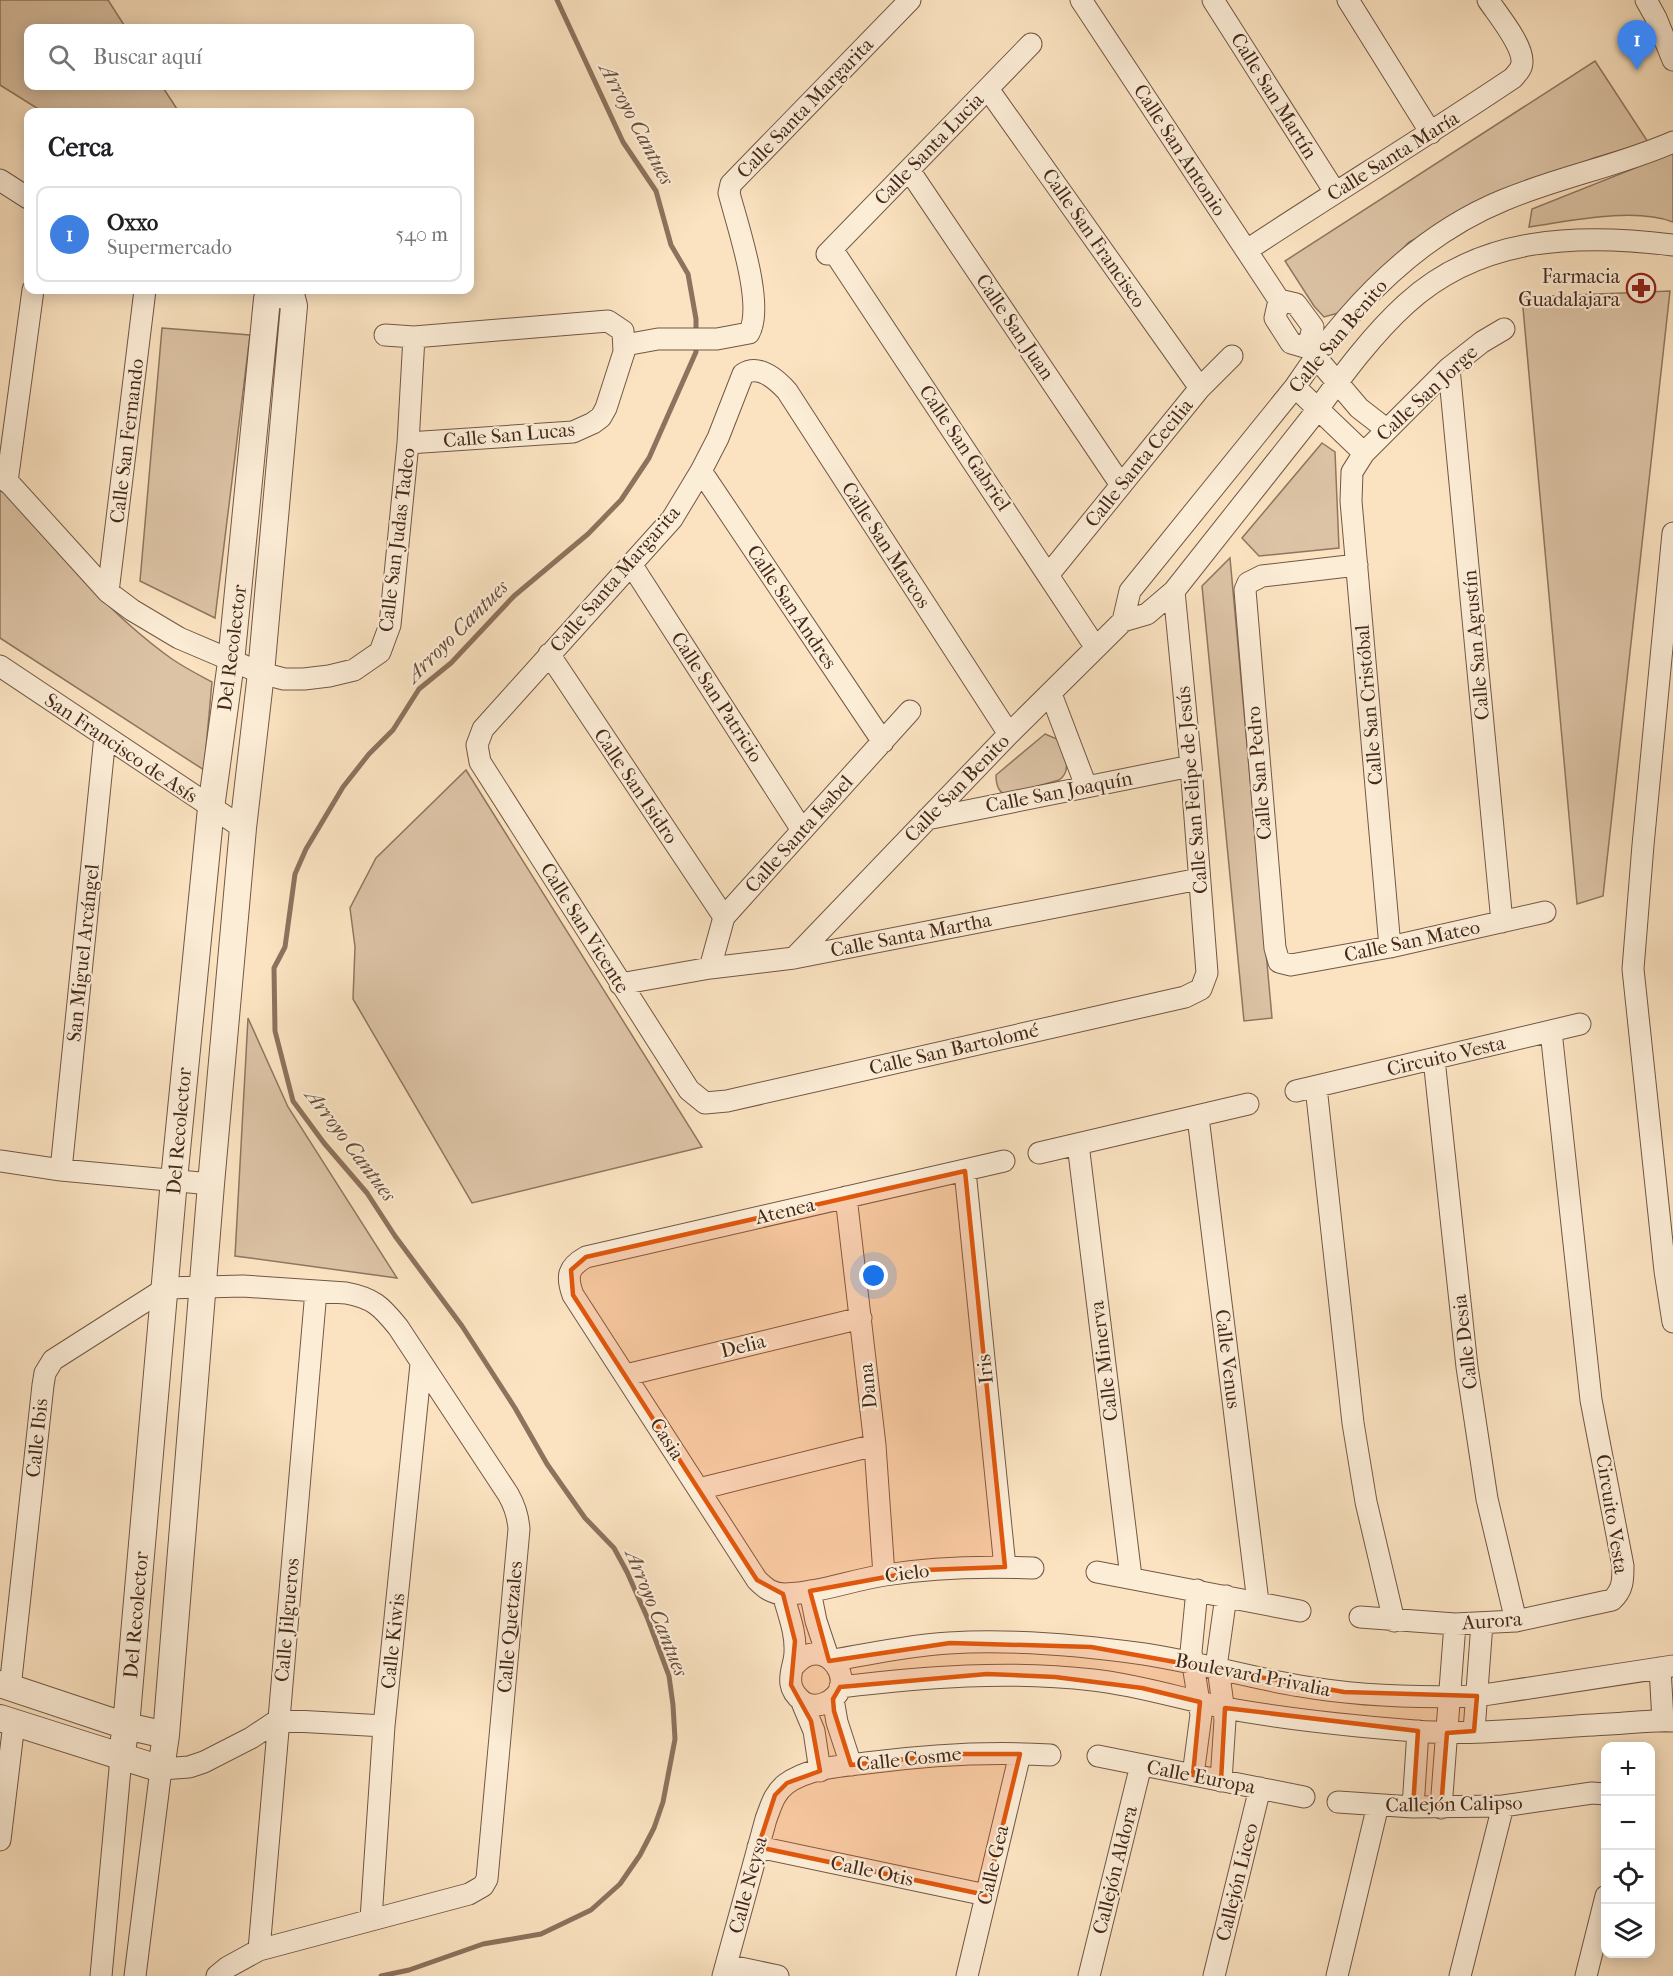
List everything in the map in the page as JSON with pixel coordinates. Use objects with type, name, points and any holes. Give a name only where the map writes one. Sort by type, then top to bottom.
[{"type":"street","name":"Calle Santa Margarita","points":[[625,345],[658,339],[717,339],[749,333],[752,328],[754,310],[750,277],[729,193],[731,184],[910,0]]},
{"type":"street","name":"Calle San Antonio","points":[[1081,0],[1279,300],[1296,304],[1313,327],[1312,352]]},
{"type":"street","name":"Calle San Martín","points":[[1214,0],[1335,192]]},
{"type":"street","points":[[1348,0],[1431,133]]},
{"type":"street","name":"Calle Santa María","points":[[1247,250],[1513,78],[1520,70],[1522,61],[1520,50],[1488,0]]},
{"type":"street","points":[[1646,0],[1673,60]]},
{"type":"street","name":"Calle Santa Lucia","points":[[829,251],[1031,44]]},
{"type":"street","name":"Calle San Francisco","points":[[988,89],[1200,388]]},
{"type":"street","name":"Calle San Benito","points":[[1123,621],[1130,591],[1295,387],[1312,352],[1407,259],[1438,235],[1473,214],[1504,200],[1673,142]]},
{"type":"street","name":"Calle San Juan","points":[[909,170],[1121,485]]},
{"type":"street","points":[[0,180],[24,195]]},
{"type":"street","name":"Calle San Benito","points":[[794,958],[1009,734],[1123,621],[1147,614],[1174,591],[1336,384],[1406,304],[1457,269],[1483,257],[1512,248],[1566,240],[1602,238],[1673,245]]},
{"type":"street","name":"Calle San Gabriel","points":[[829,251],[1049,574],[1096,648]]},
{"type":"street","points":[[4,477],[32,294]]},
{"type":"street","name":"Calle San Fernando","points":[[108,592],[145,294]]},
{"type":"street","name":"Del Recolector","points":[[101,1976],[126,1726],[174,1180],[211,808],[231,662],[267,299],[272,294]]},
{"type":"street","name":"Del Recolector","points":[[135,1976],[166,1735],[211,1184],[294,306],[284,296],[277,294]]},
{"type":"street","points":[[385,335],[414,337],[608,321],[623,331],[625,345]]},
{"type":"street","name":"Calle San Jorge","points":[[1360,458],[1386,429],[1449,368],[1482,342],[1504,329]]},
{"type":"street","name":"Calle San Judas Tadeo","points":[[4,477],[108,592],[132,610],[179,638],[231,662],[284,679],[329,676],[354,670],[380,652],[390,625],[408,443],[414,337]]},
{"type":"street","name":"Calle San Lucas","points":[[408,443],[573,432],[583,429],[601,417],[606,408],[625,345]]},
{"type":"street","points":[[1312,352],[1336,384],[1359,408],[1386,429]]},
{"type":"street","name":"Calle Santa Cecilia","points":[[1049,574],[1200,388],[1232,356]]},
{"type":"street","name":"Calle San Agustín","points":[[1449,368],[1502,922]]},
{"type":"street","name":"Calle Santa Margarita","points":[[477,745],[483,729],[672,519],[718,438],[743,374],[751,369]]},
{"type":"street","name":"Calle San Marcos","points":[[751,369],[777,380],[786,391],[1009,734]]},
{"type":"street","points":[[1295,387],[1318,409],[1360,458]]},
{"type":"street","name":"Calle San Cristóbal","points":[[1360,458],[1351,483],[1351,501],[1390,947]]},
{"type":"street","name":"Calle San Andres","points":[[701,471],[883,742]]},
{"type":"street","points":[[1673,533],[1643,845],[1634,969],[1664,1259],[1673,1322]]},
{"type":"street","name":"Calle San Patricio","points":[[631,564],[802,830]]},
{"type":"street","name":"Calle San Pedro","points":[[1280,962],[1275,948],[1244,598],[1248,583],[1262,576],[1357,565]]},
{"type":"street","name":"Calle San Felipe de Jesús","points":[[1174,591],[1191,766],[1207,973],[1200,989]]},
{"type":"street","name":"Calle San Isidro","points":[[549,654],[724,917]]},
{"type":"street","name":"San Francisco de Asís","points":[[1,671],[105,736],[243,828]]},
{"type":"street","points":[[1051,694],[1086,786]]},
{"type":"street","name":"Calle Santa Isabel","points":[[710,968],[724,917],[910,711]]},
{"type":"street","name":"San Miguel Arcángel","points":[[62,1170],[105,736]]},
{"type":"street","name":"Calle San Vicente","points":[[477,745],[480,762],[620,984],[689,1090],[705,1103]]},
{"type":"street","name":"Calle San Joaquín","points":[[927,819],[1191,766]]},
{"type":"street","name":"Calle Santa Martha","points":[[620,984],[710,968],[794,958],[1199,879]]},
{"type":"street","name":"Calle San Mateo","points":[[1280,962],[1290,965],[1390,947],[1545,912]]},
{"type":"street","name":"Calle San Bartolomé","points":[[705,1103],[739,1098],[1185,997],[1200,989]]},
{"type":"street","points":[[1551,1031],[1580,1024]]},
{"type":"street","name":"Circuito Vesta","points":[[1394,1621],[1366,1502],[1306,1089],[1551,1031],[1591,1400],[1623,1566],[1623,1584],[1619,1594]]},
{"type":"street","name":"Calle Desia","points":[[1434,1059],[1467,1367],[1487,1498],[1516,1621]]},
{"type":"street","points":[[1039,1153],[1248,1104]]},
{"type":"street","name":"Calle Venus","points":[[1197,1117],[1258,1602]]},
{"type":"street","name":"Calle Minerva","points":[[1078,1144],[1131,1577]]},
{"type":"street","points":[[0,1161],[62,1170],[211,1184]]},
{"type":"street","name":"Atenea","points":[[571,1270],[575,1263],[586,1257],[1004,1161]]},
{"type":"street","name":"Iris","points":[[965,1171],[1005,1567]]},
{"type":"street","name":"Dana","points":[[846,1197],[874,1445],[884,1575]]},
{"type":"street","name":"Casia","points":[[571,1270],[568,1282],[573,1295],[757,1580],[773,1592],[783,1594]]},
{"type":"street","name":"Calle Ibis","points":[[5,1686],[45,1373],[53,1360],[63,1352],[166,1288],[202,1286]]},
{"type":"street","name":"Calle Quetzales","points":[[202,1286],[316,1290],[362,1296],[382,1308],[508,1494],[515,1507],[519,1529],[487,1880],[483,1886],[469,1894],[259,1950],[228,1967],[217,1976]]},
{"type":"street","name":"Calle Jilgueros","points":[[259,1950],[316,1290]]},
{"type":"street","name":"Delia","points":[[626,1375],[861,1318]]},
{"type":"street","name":"Calle Kiwis","points":[[371,1919],[384,1726],[421,1364]]},
{"type":"street","points":[[699,1489],[874,1445]]},
{"type":"street","name":"Cielo","points":[[783,1594],[810,1591],[884,1575],[944,1568],[1033,1568]]},
{"type":"street","points":[[1097,1572],[1300,1611]]},
{"type":"street","points":[[1193,1775],[1200,1729],[1200,1702],[1192,1662],[1197,1590]]},
{"type":"street","points":[[810,1591],[816,1622],[830,1659],[840,1672],[836,1693],[837,1722],[851,1765]]},
{"type":"street","points":[[783,1594],[795,1641],[794,1666]]},
{"type":"street","name":"Aurora","points":[[1360,1617],[1455,1624],[1516,1621],[1601,1604],[1612,1600],[1619,1594]]},
{"type":"street","points":[[1221,1781],[1225,1733],[1224,1708],[1217,1669],[1226,1596]]},
{"type":"street","points":[[1474,1731],[1482,1623]]},
{"type":"street","points":[[1442,1808],[1455,1624]]},
{"type":"street","name":"Boulevard Privalia","points":[[830,1659],[913,1647],[984,1642],[1091,1647],[1192,1662],[1302,1687],[1401,1697],[1477,1696],[1667,1667]]},
{"type":"street","points":[[820,1771],[814,1731],[801,1700],[791,1685],[790,1675],[799,1660],[813,1654],[830,1659]]},
{"type":"street","points":[[1667,1667],[1668,1721]]},
{"type":"street","name":"Boulevard Privalia","points":[[836,1693],[918,1678],[987,1674],[1093,1680],[1142,1688],[1224,1708],[1339,1725],[1418,1731],[1447,1733],[1668,1721]]},
{"type":"street","points":[[5,1686],[126,1726],[166,1735]]},
{"type":"street","points":[[801,1700],[814,1705],[827,1702],[836,1693]]},
{"type":"street","points":[[0,1840],[7,1721],[161,1769],[189,1767],[204,1762],[251,1738],[278,1719],[384,1726]]},
{"type":"street","points":[[1413,1807],[1418,1731]]},
{"type":"street","name":"Calle Cosme","points":[[775,1795],[787,1783],[802,1776],[851,1765],[952,1754],[1050,1755]]},
{"type":"street","name":"Calle Gea","points":[[967,1976],[1020,1754]]},
{"type":"street","name":"Calle Europa","points":[[1098,1756],[1304,1797]]},
{"type":"street","name":"Callejón Aldora","points":[[1089,1976],[1141,1765]]},
{"type":"street","name":"Callejón Liceo","points":[[1214,1976],[1260,1788]]},
{"type":"street","name":"Callejón Calipso","points":[[1338,1802],[1442,1808],[1503,1806],[1592,1793],[1601,1794]]},
{"type":"street","name":"Calle Neysa","points":[[724,1970],[775,1795]]},
{"type":"street","points":[[1337,1976],[1378,1805]]},
{"type":"street","points":[[1460,1976],[1503,1806]]},
{"type":"street","name":"Calle Otis","points":[[758,1847],[986,1895]]},
{"type":"street","points":[[1586,1976],[1603,1904]]},
{"type":"street","points":[[724,1970],[778,1976]]},
{"type":"highlighted area","points":[[965,1171],[1005,1567],[924,1570],[810,1591],[829,1661],[950,1643],[1091,1647],[1344,1692],[1477,1696],[1474,1731],[1447,1733],[1441,1808],[1413,1807],[1418,1731],[1225,1708],[1221,1781],[1193,1775],[1200,1702],[1142,1688],[1055,1677],[987,1674],[840,1687],[833,1699],[834,1711],[851,1765],[952,1754],[1020,1754],[986,1895],[758,1847],[775,1795],[787,1783],[820,1771],[811,1721],[791,1685],[795,1641],[783,1594],[757,1580],[573,1295],[571,1270],[586,1257]]},
{"type":"shaded area","points":[[0,0],[108,0],[123,24],[24,24],[24,90],[165,90],[176,108],[37,108],[0,85]]},
{"type":"shaded area","points":[[1595,61],[1648,142],[1594,158],[1542,179],[1409,242],[1342,312],[1324,317],[1314,306],[1285,261]]},
{"type":"shaded area","points":[[1673,153],[1673,222],[1657,218],[1621,215],[1529,227],[1532,209]]},
{"type":"shaded area","points":[[1670,291],[1603,896],[1577,904],[1522,297]]},
{"type":"shaded area","points":[[162,328],[250,335],[215,618],[140,581]]},
{"type":"shaded area","points":[[1322,443],[1335,452],[1339,548],[1259,556],[1242,538]]},
{"type":"shaded area","points":[[0,485],[81,577],[124,620],[172,659],[212,682],[204,770],[0,638]]},
{"type":"shaded area","points":[[1230,558],[1272,1018],[1244,1021],[1202,586]]},
{"type":"shaded area","points":[[1045,734],[1057,739],[1062,749],[1067,766],[1063,776],[1059,780],[1007,795],[1001,792],[997,785],[996,775]]},
{"type":"shaded area","points":[[466,770],[702,1147],[472,1203],[353,999],[355,947],[350,908],[376,858]]},
{"type":"shaded area","points":[[248,1018],[288,1107],[397,1278],[235,1256]]},
{"type":"waterway","name":"Arroyo Cantues","points":[[557,0],[623,142],[656,191],[671,245],[688,274],[696,319],[696,335]]},
{"type":"waterway","name":"Arroyo Cantues","points":[[381,1976],[409,1970],[483,1944],[541,1934],[591,1910],[620,1884],[640,1855],[654,1828],[663,1802],[675,1739],[673,1705],[669,1676],[647,1617],[614,1548],[585,1518],[547,1464],[515,1408],[462,1326],[395,1236],[367,1193],[324,1143],[293,1101],[275,1031],[274,968],[285,947],[295,874],[306,849],[343,787],[369,754],[393,730],[419,689],[451,663],[514,596],[588,534],[621,500],[649,458],[696,352],[696,344]]},
{"type":"place","name":"Oxxo","points":[[1637,70]]},
{"type":"place","name":"Farmacia Guadalajara","points":[[1641,288]]}]
